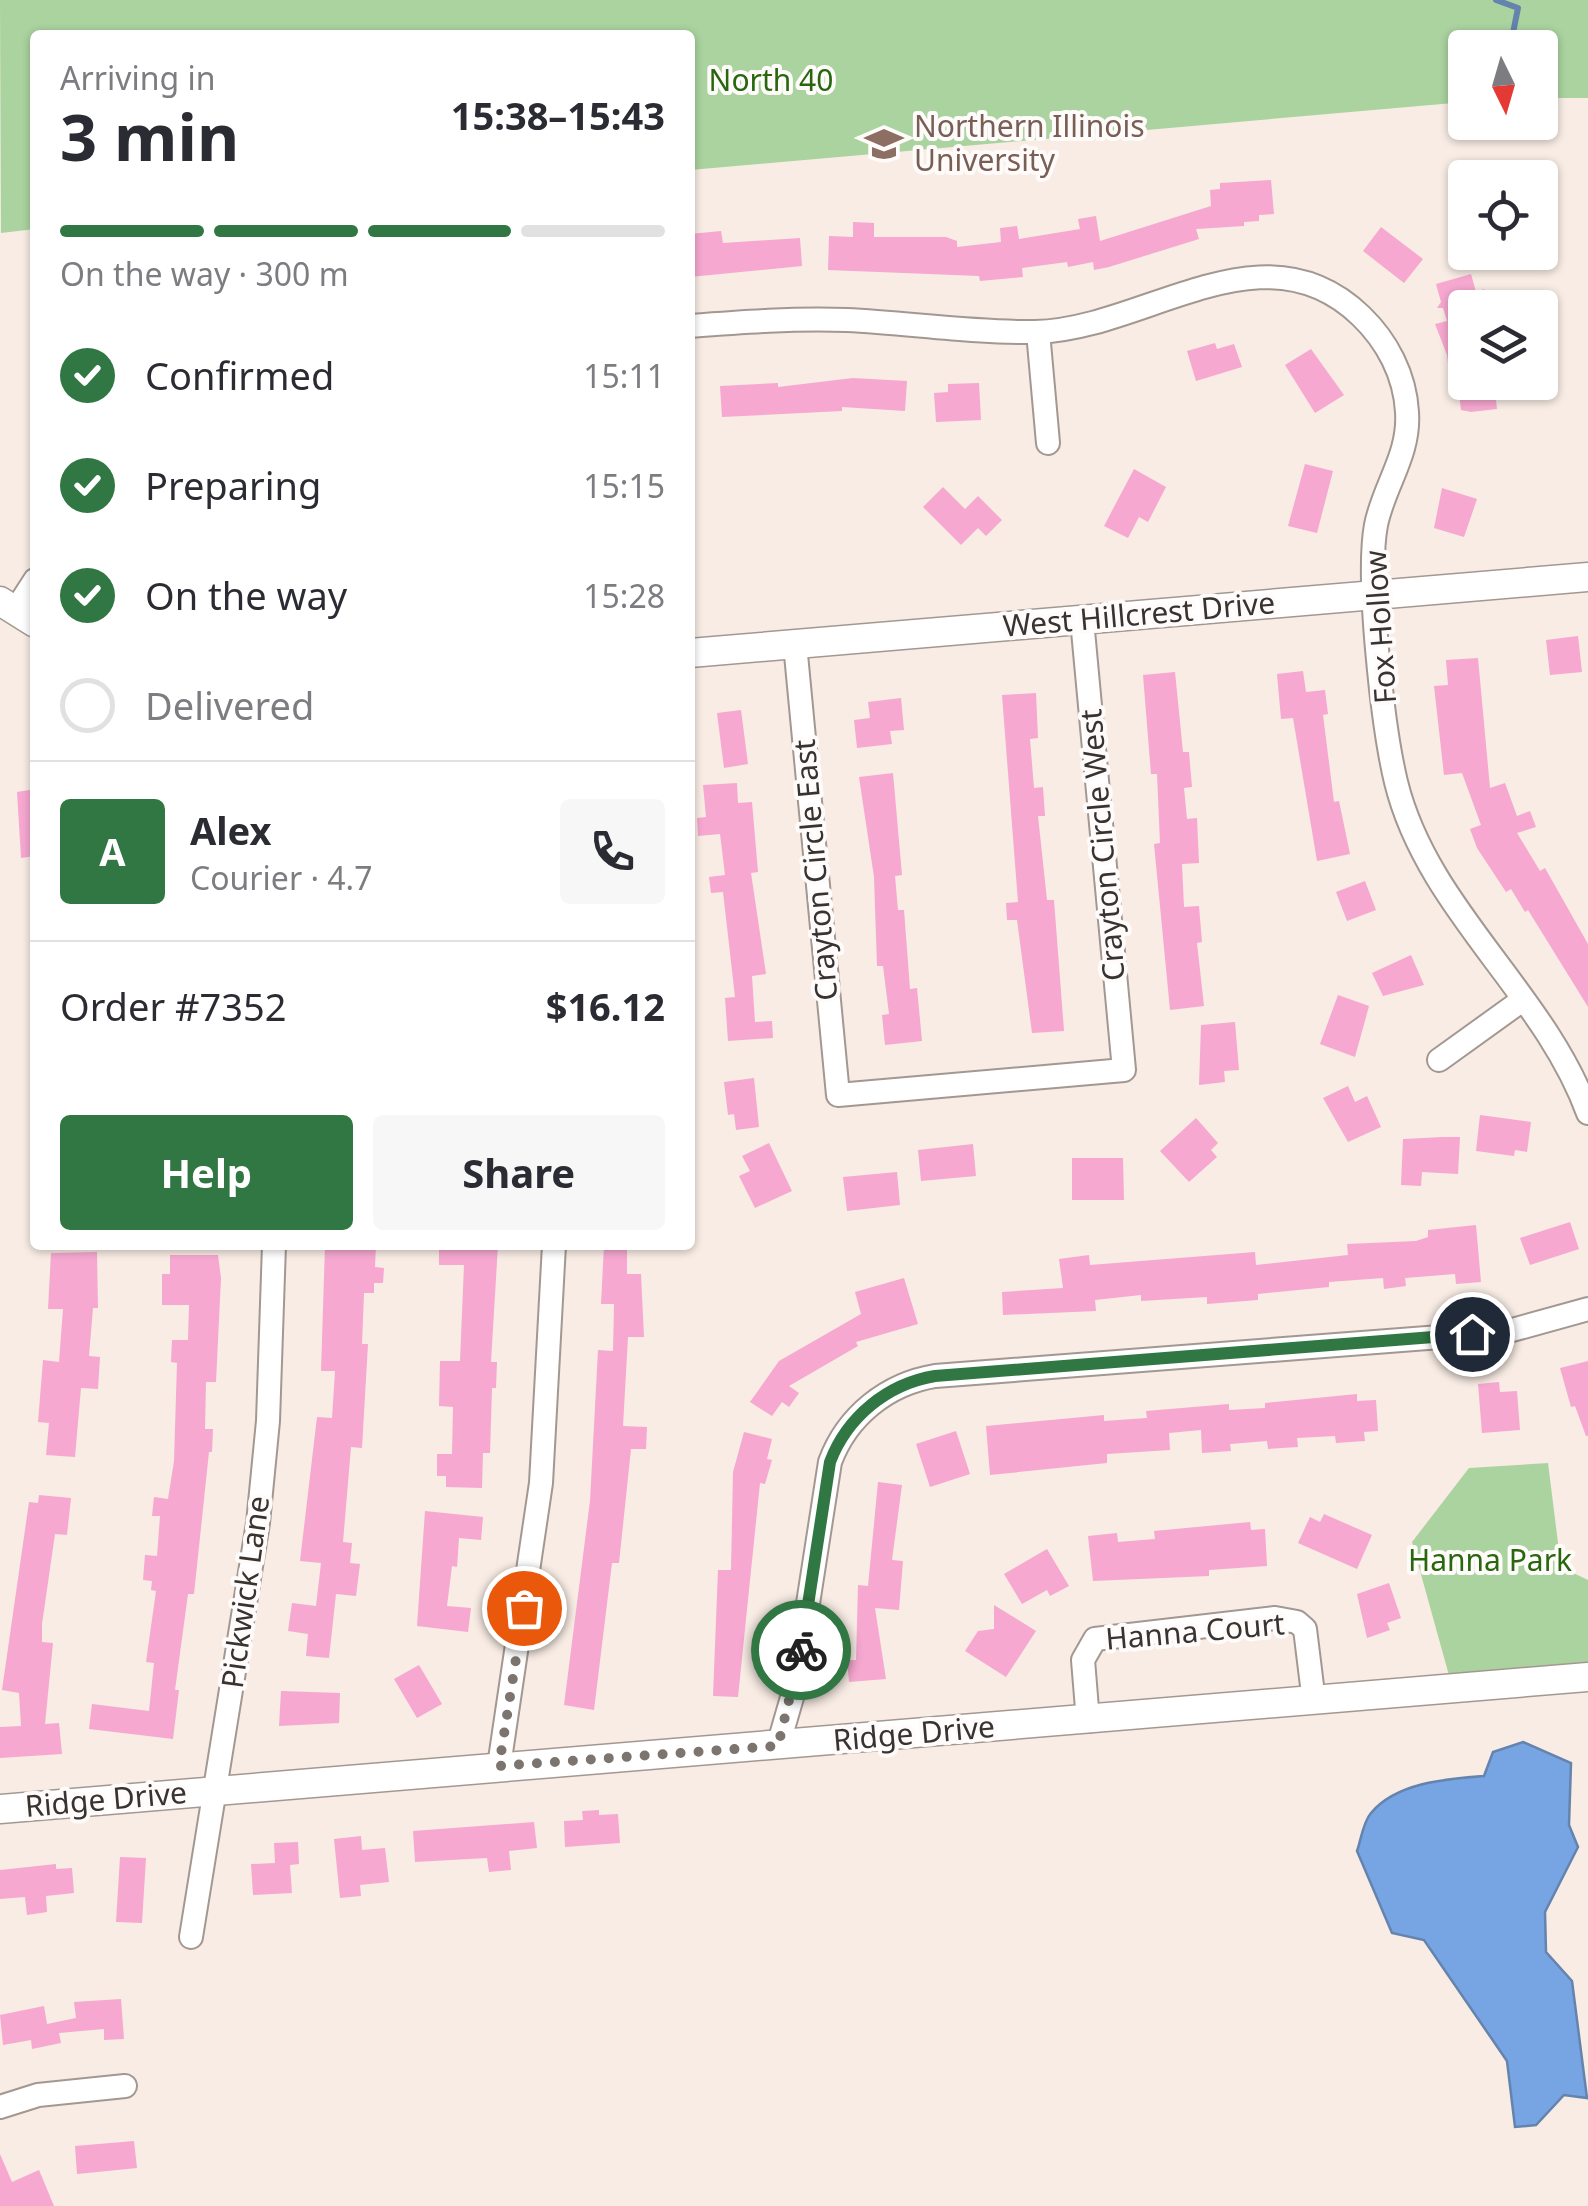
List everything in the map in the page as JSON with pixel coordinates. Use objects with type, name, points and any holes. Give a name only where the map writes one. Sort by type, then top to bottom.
[{"type":"street","name":"Fox Hollow","points":[[695,326],[844,320],[1038,332],[1127,314],[1250,274],[1310,283],[1346,302],[1386,346],[1408,410],[1402,460],[1375,530],[1375,596],[1390,750],[1409,824],[1424,858],[1569,1071],[1588,1112]]},
{"type":"street","points":[[1038,332],[1048,443]]},
{"type":"street","name":"West Hillcrest Drive","points":[[695,653],[1588,577]]},
{"type":"street","points":[[16,612],[30,588]]},
{"type":"street","name":"Crayton Circle West","points":[[838,1096],[1124,1070],[1082,620]]},
{"type":"street","name":"Crayton Circle East","points":[[795,644],[838,1096]]},
{"type":"street","points":[[1440,1060],[1521,1001]]},
{"type":"street","name":"Pickwick Lane","points":[[192,1937],[258,1523],[268,1421],[274,1250]]},
{"type":"street","points":[[499,1766],[542,1483],[554,1250]]},
{"type":"street","points":[[778,1746],[795,1687],[830,1462],[837,1444],[892,1388],[935,1376],[1505,1332],[1588,1309]]},
{"type":"street","name":"Hanna Court","points":[[1088,1721],[1082,1660],[1095,1639],[1275,1618],[1297,1622],[1304,1629],[1314,1702]]},
{"type":"street","name":"Ridge Drive","points":[[0,1809],[1588,1677]]},
{"type":"street","points":[[0,2107],[38,2095],[126,2086]]},
{"type":"green space","name":"North 40","points":[[0,0],[1588,0],[1588,98],[1558,98],[1558,30],[1448,30],[1448,103],[695,170],[695,30],[30,30],[30,230],[1,233]]},
{"type":"green space","name":"Hanna Park","points":[[1548,1463],[1561,1567],[1588,1580],[1588,1667],[1450,1679],[1412,1542],[1469,1468]]},
{"type":"water","points":[[1523,1742],[1571,1763],[1569,1825],[1578,1847],[1545,1912],[1546,1952],[1572,1981],[1587,2098],[1564,2095],[1536,2125],[1515,2127],[1507,2061],[1424,1940],[1392,1933],[1357,1851],[1368,1817],[1394,1795],[1423,1784],[1484,1776],[1493,1752]]},
{"type":"building","points":[[1271,180],[1274,214],[1259,215],[1259,221],[1244,222],[1244,226],[1196,229],[1199,239],[1109,267],[1094,270],[1093,262],[1068,267],[1067,262],[1022,268],[1023,277],[980,281],[979,276],[828,270],[829,236],[853,237],[853,222],[874,223],[874,237],[946,237],[957,241],[957,247],[1001,242],[1000,228],[1017,226],[1019,239],[1080,229],[1078,219],[1096,216],[1100,241],[1211,206],[1210,190],[1220,189],[1220,183]]},
{"type":"building","points":[[1381,227],[1423,259],[1404,283],[1363,251]]},
{"type":"building","points":[[721,231],[723,243],[800,238],[802,266],[695,277],[695,234]]},
{"type":"building","points":[[1471,274],[1475,290],[1448,290],[1448,363],[1435,324],[1447,321],[1443,308],[1437,308],[1441,302],[1436,284]]},
{"type":"building","points":[[1215,343],[1217,349],[1234,344],[1242,367],[1196,381],[1187,351]]},
{"type":"building","points":[[1311,349],[1344,395],[1315,413],[1285,365]]},
{"type":"building","points":[[853,378],[907,381],[905,411],[842,407],[842,411],[722,417],[720,386],[778,383],[778,387]]},
{"type":"building","points":[[979,383],[981,420],[936,422],[934,393],[948,392],[948,384]]},
{"type":"building","points":[[1460,400],[1496,400],[1497,409],[1461,410]]},
{"type":"building","points":[[1305,464],[1333,471],[1317,533],[1288,526]]},
{"type":"building","points":[[1134,469],[1166,487],[1148,522],[1139,517],[1128,538],[1104,526]]},
{"type":"building","points":[[943,487],[965,509],[978,496],[1002,520],[986,536],[978,528],[961,545],[923,507]]},
{"type":"building","points":[[1442,488],[1477,499],[1464,537],[1434,528]]},
{"type":"building","points":[[1578,636],[1582,672],[1550,675],[1546,640]]},
{"type":"building","points":[[1478,658],[1490,788],[1505,783],[1517,816],[1530,811],[1536,827],[1517,833],[1540,871],[1545,868],[1588,944],[1588,1007],[1528,910],[1525,912],[1511,889],[1506,892],[1477,848],[1470,829],[1481,825],[1462,773],[1444,775],[1434,686],[1448,685],[1446,660]]},
{"type":"building","points":[[1303,671],[1306,692],[1325,690],[1328,714],[1323,715],[1334,802],[1339,801],[1350,854],[1317,861],[1293,718],[1281,719],[1277,674]]},
{"type":"building","points":[[1175,672],[1183,752],[1189,752],[1192,787],[1184,788],[1187,819],[1197,818],[1199,863],[1182,864],[1184,907],[1199,906],[1202,942],[1197,943],[1204,1006],[1170,1010],[1154,844],[1160,843],[1157,774],[1151,774],[1143,675]]},
{"type":"building","points":[[1036,693],[1038,738],[1030,739],[1034,788],[1043,787],[1045,816],[1038,816],[1047,900],[1054,900],[1064,1031],[1032,1033],[1017,920],[1007,920],[1006,903],[1018,902],[1002,695]]},
{"type":"building","points":[[901,698],[904,730],[890,731],[892,744],[857,748],[854,720],[870,718],[868,702]]},
{"type":"building","points":[[741,710],[748,764],[724,768],[717,713]]},
{"type":"building","points":[[893,773],[902,875],[895,876],[898,910],[904,910],[910,989],[917,988],[922,1041],[885,1045],[882,1015],[889,1014],[883,966],[877,966],[874,877],[859,777]]},
{"type":"building","points":[[737,783],[738,803],[752,802],[758,872],[751,873],[766,974],[752,976],[755,1022],[772,1021],[773,1038],[728,1041],[725,998],[735,997],[723,892],[711,893],[709,877],[725,875],[720,834],[698,836],[697,818],[706,817],[703,785]]},
{"type":"building","points":[[30,790],[30,857],[21,858],[17,792]]},
{"type":"building","points":[[1365,881],[1376,910],[1347,921],[1336,892]]},
{"type":"building","points":[[1411,955],[1424,985],[1383,996],[1372,973]]},
{"type":"building","points":[[1338,995],[1369,1006],[1355,1057],[1320,1044]]},
{"type":"building","points":[[1235,1022],[1239,1070],[1224,1071],[1225,1082],[1199,1085],[1201,1025]]},
{"type":"building","points":[[754,1078],[759,1127],[736,1130],[734,1114],[728,1115],[724,1082]]},
{"type":"building","points":[[1348,1086],[1355,1102],[1367,1096],[1381,1127],[1348,1142],[1323,1098]]},
{"type":"building","points":[[1480,1115],[1531,1122],[1527,1152],[1515,1150],[1514,1156],[1476,1151]]},
{"type":"building","points":[[1196,1118],[1218,1143],[1211,1150],[1217,1157],[1189,1182],[1160,1151]]},
{"type":"building","points":[[1460,1137],[1458,1174],[1422,1172],[1421,1186],[1401,1185],[1403,1139]]},
{"type":"building","points":[[769,1143],[792,1191],[755,1208],[739,1176],[750,1171],[742,1156]]},
{"type":"building","points":[[973,1144],[976,1176],[921,1181],[918,1150]]},
{"type":"building","points":[[1072,1158],[1123,1158],[1124,1200],[1072,1200]]},
{"type":"building","points":[[897,1172],[900,1205],[847,1211],[843,1177]]},
{"type":"building","points":[[1570,1222],[1579,1249],[1530,1265],[1520,1238]]},
{"type":"building","points":[[1476,1225],[1481,1282],[1456,1284],[1455,1274],[1405,1278],[1406,1286],[1384,1289],[1383,1278],[1258,1294],[1258,1300],[1207,1304],[1207,1297],[1141,1301],[1141,1295],[1095,1300],[1096,1311],[1003,1315],[1002,1292],[1063,1288],[1059,1259],[1089,1255],[1090,1265],[1255,1252],[1256,1265],[1348,1255],[1347,1244],[1416,1241],[1428,1237],[1428,1230]]},
{"type":"building","points":[[325,1250],[376,1250],[375,1267],[384,1268],[383,1283],[374,1283],[374,1293],[364,1293],[362,1344],[368,1344],[362,1448],[351,1447],[343,1542],[352,1543],[350,1563],[360,1564],[356,1596],[336,1594],[329,1658],[306,1656],[308,1634],[288,1631],[292,1603],[316,1606],[321,1563],[300,1561],[317,1417],[332,1418],[335,1371],[321,1371]]},
{"type":"building","points":[[439,1250],[498,1250],[491,1362],[497,1362],[496,1388],[492,1388],[490,1453],[483,1453],[482,1488],[446,1487],[446,1476],[437,1476],[437,1454],[452,1454],[453,1407],[439,1406],[440,1361],[460,1361],[464,1265],[439,1265]]},
{"type":"building","points":[[604,1250],[627,1250],[627,1274],[641,1274],[644,1337],[628,1337],[623,1426],[647,1427],[646,1449],[631,1449],[619,1563],[612,1563],[594,1710],[564,1705],[590,1501],[598,1350],[613,1351],[614,1304],[601,1304]]},
{"type":"building","points":[[97,1252],[98,1308],[93,1308],[89,1356],[100,1357],[98,1389],[81,1388],[75,1457],[46,1455],[49,1423],[38,1422],[43,1360],[59,1362],[63,1309],[48,1309],[51,1253]]},
{"type":"building","points":[[170,1255],[218,1255],[221,1278],[216,1382],[206,1382],[205,1429],[213,1429],[212,1452],[194,1594],[188,1594],[175,1690],[179,1690],[173,1739],[89,1729],[92,1704],[149,1711],[154,1663],[146,1662],[156,1591],[151,1590],[152,1581],[143,1580],[145,1555],[157,1556],[160,1516],[152,1516],[154,1497],[168,1499],[174,1461],[177,1363],[171,1362],[172,1340],[188,1340],[189,1305],[162,1305],[162,1274],[170,1274]]},
{"type":"building","points":[[904,1278],[918,1324],[856,1342],[858,1346],[789,1386],[799,1393],[789,1407],[782,1402],[772,1416],[750,1402],[779,1361],[861,1314],[855,1292]]},
{"type":"building","points":[[1588,1361],[1586,1436],[1575,1406],[1571,1407],[1560,1368]]},
{"type":"building","points":[[1499,1382],[1500,1392],[1517,1391],[1520,1430],[1482,1433],[1478,1384]]},
{"type":"building","points":[[1357,1394],[1357,1401],[1376,1400],[1378,1431],[1364,1432],[1365,1441],[1336,1443],[1335,1436],[1297,1438],[1298,1447],[1268,1449],[1267,1441],[1230,1444],[1231,1451],[1202,1453],[1201,1430],[1169,1433],[1170,1450],[1107,1454],[1107,1463],[990,1475],[986,1426],[1104,1415],[1104,1421],[1147,1418],[1146,1411],[1229,1404],[1229,1410],[1265,1408],[1265,1403]]},
{"type":"building","points":[[956,1431],[970,1474],[930,1487],[916,1444]]},
{"type":"building","points":[[744,1432],[772,1439],[767,1459],[772,1460],[765,1484],[760,1483],[738,1697],[713,1696],[718,1570],[731,1570],[733,1472]]},
{"type":"building","points":[[878,1482],[902,1485],[892,1560],[903,1561],[899,1610],[875,1608],[886,1679],[849,1682],[847,1660],[856,1660],[858,1585],[868,1586]]},
{"type":"building","points":[[39,1495],[71,1498],[67,1535],[55,1534],[42,1624],[42,1642],[53,1643],[45,1724],[59,1723],[62,1754],[0,1758],[0,1727],[21,1726],[19,1693],[2,1690],[29,1502],[38,1503]]},
{"type":"building","points":[[425,1511],[483,1517],[481,1540],[459,1538],[457,1567],[452,1566],[447,1606],[471,1608],[468,1632],[417,1626]]},
{"type":"building","points":[[1324,1514],[1372,1535],[1357,1569],[1298,1543],[1310,1517],[1320,1522]]},
{"type":"building","points":[[1250,1522],[1251,1530],[1265,1529],[1267,1566],[1209,1570],[1209,1576],[1093,1581],[1088,1536],[1117,1533],[1118,1542],[1155,1539],[1154,1531]]},
{"type":"building","points":[[1047,1549],[1069,1586],[1050,1596],[1047,1590],[1022,1604],[1004,1574]]},
{"type":"building","points":[[1389,1583],[1401,1618],[1387,1623],[1390,1630],[1367,1638],[1357,1594]]},
{"type":"building","points":[[994,1605],[1036,1631],[1006,1677],[965,1651],[978,1631],[994,1629]]},
{"type":"building","points":[[419,1665],[442,1704],[417,1718],[394,1679]]},
{"type":"building","points":[[281,1691],[340,1693],[339,1723],[279,1726]]},
{"type":"building","points":[[599,1810],[599,1815],[618,1814],[620,1843],[565,1847],[564,1821],[583,1820],[582,1811]]},
{"type":"building","points":[[534,1822],[537,1848],[509,1851],[511,1870],[489,1872],[487,1858],[415,1862],[413,1831]]},
{"type":"building","points":[[361,1836],[362,1850],[385,1848],[389,1882],[360,1885],[361,1896],[340,1898],[334,1839]]},
{"type":"building","points":[[298,1842],[299,1864],[290,1865],[292,1893],[253,1895],[251,1864],[275,1863],[274,1843]]},
{"type":"building","points":[[120,1857],[146,1858],[142,1923],[116,1922]]},
{"type":"building","points":[[56,1864],[56,1869],[72,1868],[74,1893],[46,1896],[47,1912],[27,1915],[25,1897],[0,1899],[0,1870]]},
{"type":"building","points":[[121,1999],[124,2039],[104,2040],[104,2029],[59,2033],[61,2043],[32,2049],[31,2040],[3,2045],[0,2015],[44,2006],[47,2024],[76,2018],[74,2002]]},
{"type":"building","points":[[134,2141],[137,2168],[77,2174],[75,2146]]},
{"type":"building","points":[[0,2154],[12,2182],[39,2170],[54,2206],[0,2206]]},
{"type":"waterway","points":[[1496,0],[1518,8],[1514,30]]},
{"type":"way so far","points":[[524,1608],[499,1766],[778,1746],[801,1650]]},
{"type":"place","name":"Northern Illinois University","points":[[884,144]]},
{"type":"route","points":[[801,1650],[830,1462],[837,1444],[876,1400],[892,1388],[935,1376],[1472,1334]]}]
